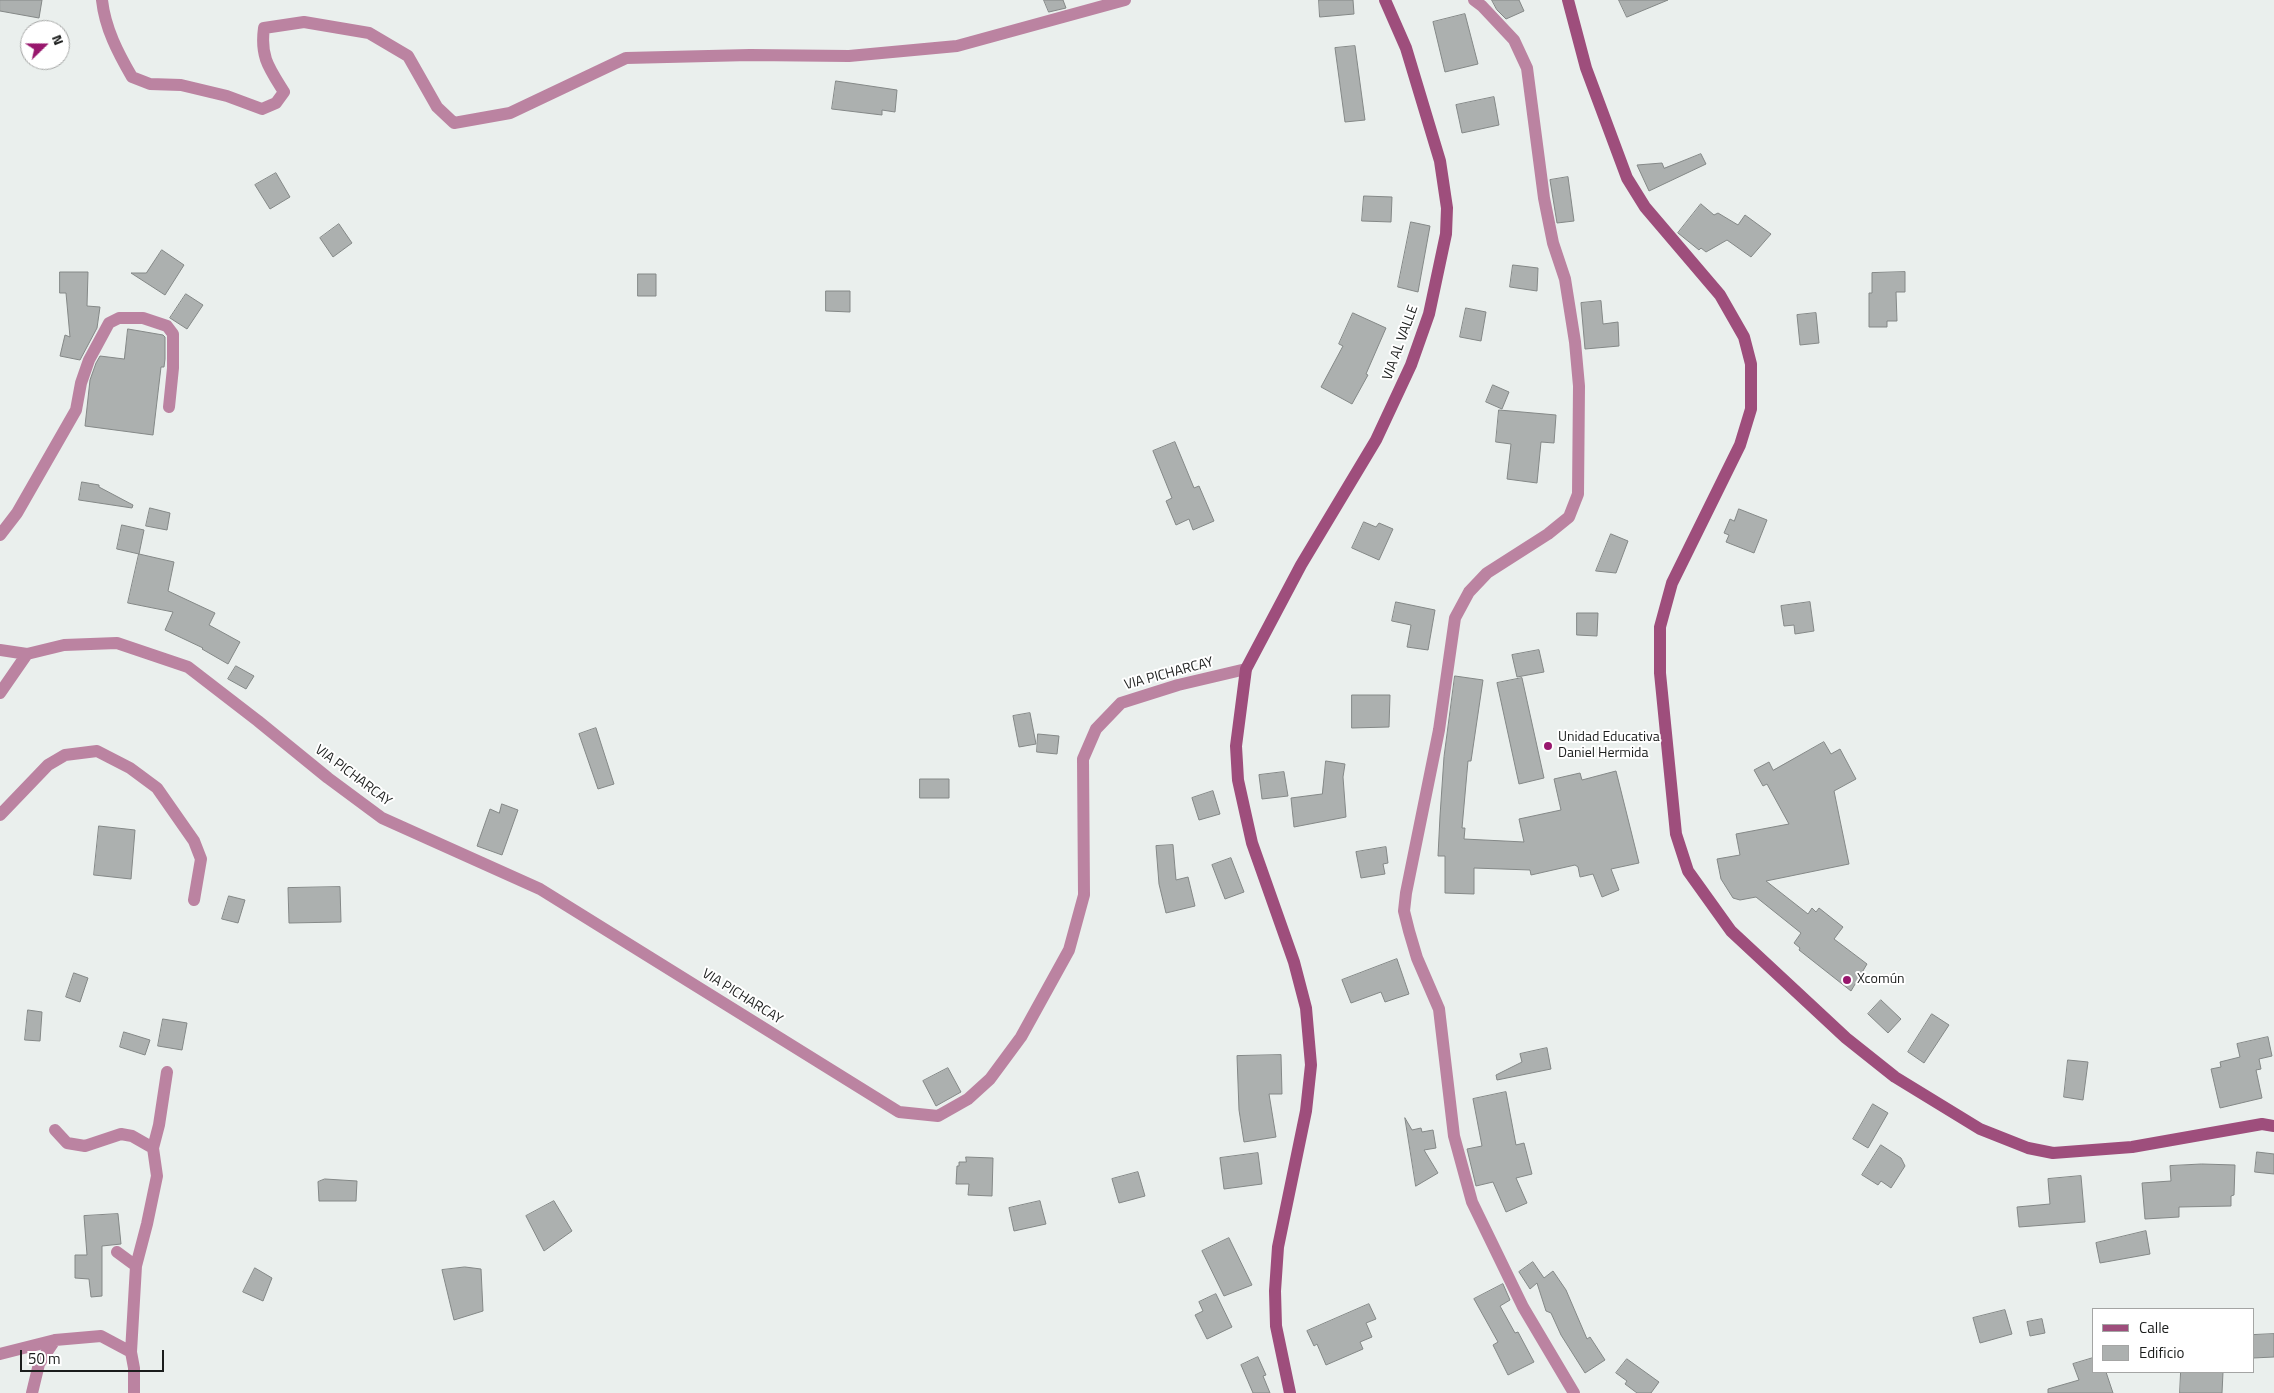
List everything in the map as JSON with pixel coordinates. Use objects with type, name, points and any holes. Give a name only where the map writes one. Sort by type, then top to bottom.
[{"type":"street","points":[[102,0],[104,16],[118,53],[132,78],[150,84],[181,85],[226,96],[262,109],[276,103],[284,92],[269,67],[262,46],[264,28],[304,22],[369,33],[408,56],[438,107],[454,122],[510,114],[626,58],[750,55],[849,56],[957,46],[1125,0]]},
{"type":"street","name":"VIA AL VALLE","points":[[1246,669],[1297,574],[1376,440],[1411,365],[1429,314],[1446,234],[1447,208],[1440,161],[1406,48],[1385,0]]},
{"type":"street","points":[[1474,0],[1514,40],[1527,68],[1544,198],[1553,243],[1565,279],[1575,342],[1579,386],[1578,494],[1569,517],[1548,534],[1487,573],[1469,592],[1455,618],[1439,730],[1406,893],[1404,912],[1418,958],[1439,1009],[1454,1136],[1472,1202],[1524,1307],[1574,1393]]},
{"type":"street","points":[[1568,0],[1586,68],[1627,178],[1645,207],[1720,295],[1744,337],[1751,364],[1751,409],[1740,445],[1672,583],[1660,627],[1660,673],[1676,834],[1688,871],[1731,931],[1846,1038],[1896,1077],[1980,1129],[2028,1148],[2053,1153],[2132,1147],[2262,1124],[2274,1126]]},
{"type":"street","points":[[0,535],[17,514],[76,410],[81,383],[89,360],[109,323],[119,318],[142,318],[167,326],[173,334],[173,368],[169,406]]},
{"type":"street","name":"VIA PICHARCAY","points":[[0,650],[27,654],[64,645],[117,643],[188,667],[328,778],[382,818],[540,889],[899,1112],[938,1116],[968,1098],[990,1079],[1021,1037],[1069,950],[1084,895],[1083,759],[1096,730],[1121,703],[1178,684],[1246,669]]},
{"type":"street","points":[[0,693],[27,654]]},
{"type":"street","points":[[1246,669],[1236,746],[1238,780],[1252,843],[1294,962],[1306,1008],[1311,1065],[1306,1112],[1278,1247],[1275,1291],[1276,1326],[1290,1393]]},
{"type":"street","points":[[0,815],[48,765],[65,755],[96,751],[130,768],[157,788],[194,842],[201,859],[194,900]]},
{"type":"street","points":[[134,1393],[134,1368],[130,1352],[136,1266],[148,1224],[157,1176],[153,1148],[161,1117],[167,1072]]},
{"type":"street","points":[[55,1130],[67,1143],[84,1146],[121,1134],[132,1136],[153,1148]]},
{"type":"street","points":[[117,1252],[136,1266]]},
{"type":"street","points":[[0,1354],[55,1340],[102,1336],[130,1352]]},
{"type":"street","points":[[32,1393],[39,1364],[55,1340]]},
{"type":"building","points":[[0,0],[42,0],[39,18],[0,11]]},
{"type":"building","points":[[1044,0],[1063,0],[1066,8],[1049,12]]},
{"type":"building","points":[[1319,0],[1353,0],[1354,14],[1320,17]]},
{"type":"building","points":[[1492,0],[1519,0],[1524,11],[1506,19],[1497,10]]},
{"type":"building","points":[[1619,0],[1668,0],[1627,17]]},
{"type":"building","points":[[1465,14],[1478,64],[1445,72],[1433,22]]},
{"type":"building","points":[[1355,46],[1365,120],[1345,122],[1335,48]]},
{"type":"building","points":[[836,81],[897,90],[895,112],[882,110],[882,115],[832,109]]},
{"type":"building","points":[[1494,97],[1499,125],[1462,133],[1456,105]]},
{"type":"building","points":[[1701,154],[1706,164],[1649,191],[1637,165],[1662,163],[1664,168]]},
{"type":"building","points":[[276,173],[290,197],[270,209],[255,185]]},
{"type":"building","points":[[1568,177],[1574,221],[1557,223],[1550,180]]},
{"type":"building","points":[[1364,196],[1392,197],[1391,222],[1362,221]]},
{"type":"building","points":[[1701,204],[1714,215],[1718,213],[1738,225],[1745,215],[1771,234],[1751,257],[1727,240],[1706,252],[1701,248],[1699,250],[1678,233]]},
{"type":"building","points":[[1411,222],[1430,226],[1418,292],[1398,287]]},
{"type":"building","points":[[339,224],[352,243],[333,257],[320,238]]},
{"type":"building","points":[[162,250],[184,265],[165,295],[131,273],[146,273]]},
{"type":"building","points":[[1513,265],[1538,268],[1537,291],[1510,287]]},
{"type":"building","points":[[60,272],[88,272],[87,306],[100,307],[97,328],[80,360],[60,356],[65,335],[70,337],[66,293],[60,293]]},
{"type":"building","points":[[1905,272],[1905,292],[1896,292],[1897,321],[1887,321],[1887,327],[1869,327],[1869,293],[1872,293],[1872,273]]},
{"type":"building","points":[[638,274],[656,274],[656,296],[638,296]]},
{"type":"building","points":[[826,291],[850,291],[850,312],[826,311]]},
{"type":"building","points":[[186,294],[203,305],[187,329],[170,318]]},
{"type":"building","points":[[1601,301],[1603,324],[1618,322],[1619,346],[1585,349],[1581,303]]},
{"type":"building","points":[[1466,308],[1486,312],[1481,341],[1460,337]]},
{"type":"building","points":[[1353,313],[1386,328],[1366,374],[1368,375],[1352,404],[1321,387],[1343,346],[1339,344]]},
{"type":"building","points":[[1816,313],[1819,343],[1800,345],[1797,315]]},
{"type":"building","points":[[128,329],[163,335],[165,337],[165,359],[164,367],[161,367],[153,435],[85,426],[90,380],[96,363],[100,356],[124,359]]},
{"type":"building","points":[[1493,385],[1509,392],[1502,409],[1486,402]]},
{"type":"building","points":[[1499,410],[1556,415],[1554,443],[1541,442],[1537,483],[1507,479],[1511,444],[1496,442]]},
{"type":"building","points":[[1175,442],[1194,488],[1199,486],[1214,521],[1193,530],[1189,519],[1176,525],[1166,501],[1172,498],[1153,451]]},
{"type":"building","points":[[82,482],[99,485],[99,487],[133,505],[132,508],[79,500]]},
{"type":"building","points":[[150,508],[170,513],[167,530],[146,526]]},
{"type":"building","points":[[1739,509],[1767,520],[1754,553],[1726,542],[1729,535],[1724,533],[1730,519],[1734,521]]},
{"type":"building","points":[[1364,522],[1376,527],[1379,523],[1393,529],[1379,560],[1352,548]]},
{"type":"building","points":[[122,525],[144,530],[139,554],[117,549]]},
{"type":"building","points":[[1611,534],[1628,541],[1616,573],[1596,571]]},
{"type":"building","points":[[139,554],[174,562],[168,591],[215,613],[209,625],[240,642],[228,664],[203,648],[165,630],[173,612],[128,603]]},
{"type":"building","points":[[1396,602],[1435,610],[1428,650],[1407,647],[1411,625],[1392,621]]},
{"type":"building","points":[[1810,602],[1814,631],[1795,634],[1794,625],[1784,626],[1781,606]]},
{"type":"building","points":[[1577,613],[1598,613],[1597,636],[1577,635]]},
{"type":"building","points":[[1539,650],[1544,672],[1517,677],[1512,655]]},
{"type":"building","points":[[236,666],[254,676],[246,689],[228,679]]},
{"type":"building","points":[[1455,676],[1483,680],[1471,761],[1468,761],[1462,828],[1465,828],[1464,839],[1524,842],[1519,819],[1561,810],[1554,779],[1580,773],[1582,780],[1616,771],[1639,863],[1611,869],[1619,890],[1602,897],[1593,874],[1580,877],[1578,867],[1575,865],[1531,875],[1530,870],[1474,868],[1474,894],[1445,893],[1445,856],[1438,856],[1444,757]]},
{"type":"building","points":[[1522,678],[1544,778],[1519,784],[1497,683]]},
{"type":"building","points":[[1352,695],[1390,695],[1389,727],[1352,728]]},
{"type":"building","points":[[1030,713],[1036,744],[1019,747],[1013,716]]},
{"type":"building","points":[[596,728],[614,784],[598,789],[579,734]]},
{"type":"building","points":[[1038,734],[1059,736],[1057,754],[1037,752]]},
{"type":"building","points":[[1824,742],[1831,754],[1840,749],[1856,779],[1834,791],[1849,864],[1766,881],[1808,914],[1812,908],[1816,912],[1819,908],[1843,927],[1834,939],[1867,964],[1851,991],[1799,950],[1800,948],[1794,943],[1801,933],[1756,897],[1740,900],[1733,898],[1721,879],[1717,859],[1740,855],[1736,834],[1789,824],[1767,784],[1763,786],[1754,770],[1769,762],[1773,770]]},
{"type":"building","points":[[1326,761],[1345,764],[1343,777],[1346,817],[1294,827],[1291,798],[1322,794]]},
{"type":"building","points":[[1284,772],[1288,796],[1262,799],[1259,775]]},
{"type":"building","points":[[920,779],[949,779],[949,798],[920,798]]},
{"type":"building","points":[[1213,791],[1220,814],[1199,820],[1192,798]]},
{"type":"building","points":[[502,804],[518,810],[502,855],[477,846],[490,809],[499,813]]},
{"type":"building","points":[[99,826],[135,830],[131,879],[94,875]]},
{"type":"building","points":[[1173,845],[1176,880],[1188,877],[1195,906],[1166,913],[1159,884],[1156,846]]},
{"type":"building","points":[[1386,847],[1388,863],[1383,864],[1385,874],[1361,878],[1356,852]]},
{"type":"building","points":[[1231,858],[1244,892],[1225,899],[1212,865]]},
{"type":"building","points":[[340,887],[341,922],[289,923],[288,888]]},
{"type":"building","points":[[229,896],[245,900],[238,923],[222,919]]},
{"type":"building","points":[[1397,959],[1409,994],[1385,1002],[1381,992],[1351,1003],[1342,980]]},
{"type":"building","points":[[74,973],[88,978],[80,1002],[66,997]]},
{"type":"building","points":[[1881,1000],[1901,1019],[1888,1033],[1868,1014]]},
{"type":"building","points":[[28,1010],[42,1012],[40,1041],[25,1040]]},
{"type":"building","points":[[1932,1014],[1949,1025],[1924,1063],[1908,1052]]},
{"type":"building","points":[[163,1019],[187,1023],[182,1050],[158,1046]]},
{"type":"building","points":[[124,1032],[150,1040],[145,1055],[120,1047]]},
{"type":"building","points":[[2268,1037],[2272,1056],[2259,1059],[2261,1069],[2256,1070],[2262,1098],[2220,1108],[2211,1069],[2221,1067],[2220,1062],[2240,1057],[2237,1044]]},
{"type":"building","points":[[1547,1048],[1551,1069],[1497,1080],[1496,1075],[1522,1062],[1520,1054]]},
{"type":"building","points":[[1281,1055],[1282,1094],[1269,1094],[1276,1137],[1244,1142],[1239,1110],[1237,1056]]},
{"type":"building","points":[[2068,1060],[2088,1062],[2083,1100],[2064,1097]]},
{"type":"building","points":[[948,1068],[961,1092],[936,1106],[923,1081]]},
{"type":"building","points":[[1506,1092],[1516,1145],[1524,1143],[1532,1174],[1516,1178],[1527,1203],[1506,1212],[1493,1182],[1476,1186],[1467,1149],[1482,1146],[1473,1099]]},
{"type":"building","points":[[1873,1104],[1888,1113],[1868,1148],[1853,1139]]},
{"type":"building","points":[[1405,1118],[1412,1130],[1421,1128],[1422,1132],[1433,1130],[1436,1148],[1424,1150],[1438,1173],[1416,1186]]},
{"type":"building","points":[[1881,1145],[1901,1158],[1905,1166],[1891,1188],[1881,1181],[1878,1185],[1862,1175]]},
{"type":"building","points":[[2257,1152],[2274,1154],[2274,1174],[2255,1172]]},
{"type":"building","points":[[1258,1153],[1262,1184],[1224,1189],[1220,1158]]},
{"type":"building","points":[[966,1157],[993,1158],[992,1196],[968,1195],[969,1184],[956,1184],[957,1166],[959,1166],[959,1162],[966,1162]]},
{"type":"building","points":[[2202,1164],[2235,1165],[2234,1195],[2231,1196],[2231,1206],[2179,1207],[2179,1217],[2145,1219],[2142,1183],[2171,1181],[2170,1166]]},
{"type":"building","points":[[1138,1172],[1145,1196],[1119,1203],[1112,1179]]},
{"type":"building","points":[[2081,1176],[2085,1222],[2019,1227],[2017,1207],[2050,1204],[2048,1179]]},
{"type":"building","points":[[325,1179],[357,1181],[356,1201],[319,1201],[318,1182]]},
{"type":"building","points":[[554,1201],[572,1231],[544,1251],[526,1216]]},
{"type":"building","points":[[1040,1201],[1046,1224],[1014,1231],[1009,1208]]},
{"type":"building","points":[[118,1214],[121,1244],[102,1246],[102,1296],[91,1297],[89,1279],[75,1278],[75,1255],[87,1255],[84,1216]]},
{"type":"building","points":[[2146,1231],[2150,1254],[2100,1263],[2096,1243]]},
{"type":"building","points":[[1229,1238],[1252,1285],[1224,1296],[1202,1251]]},
{"type":"building","points":[[1533,1262],[1544,1278],[1553,1271],[1566,1290],[1587,1339],[1590,1337],[1605,1360],[1585,1373],[1561,1335],[1551,1313],[1546,1311],[1537,1283],[1530,1289],[1519,1272]]},
{"type":"building","points":[[465,1267],[481,1269],[483,1311],[454,1320],[442,1270]]},
{"type":"building","points":[[255,1268],[272,1278],[263,1301],[243,1292]]},
{"type":"building","points":[[1503,1284],[1510,1300],[1500,1306],[1515,1333],[1518,1332],[1534,1362],[1508,1375],[1493,1345],[1498,1342],[1474,1299]]},
{"type":"building","points":[[1216,1294],[1232,1327],[1207,1339],[1195,1315],[1203,1311],[1199,1302]]},
{"type":"building","points":[[1369,1304],[1376,1319],[1366,1323],[1372,1337],[1360,1342],[1363,1349],[1326,1365],[1317,1344],[1314,1346],[1307,1331]]},
{"type":"building","points":[[2005,1310],[2012,1334],[1980,1343],[1973,1318]]},
{"type":"building","points":[[2042,1319],[2045,1333],[2030,1336],[2027,1322]]},
{"type":"building","points":[[2274,1334],[2274,1357],[2254,1358],[2254,1335]]},
{"type":"building","points":[[1258,1357],[1266,1375],[1263,1376],[1270,1393],[1253,1393],[1241,1365]]},
{"type":"building","points":[[2092,1358],[2092,1373],[2106,1373],[2113,1393],[2048,1393],[2048,1389],[2079,1380],[2073,1364]]},
{"type":"building","points":[[1627,1359],[1659,1382],[1651,1393],[1637,1393],[1625,1384],[1627,1381],[1616,1373]]},
{"type":"building","points":[[2181,1373],[2223,1373],[2222,1393],[2180,1393]]},
{"type":"place","name":"Unidad Educativa Daniel Hermida","points":[[1548,746]]},
{"type":"place","name":"Xcomún","points":[[1847,980]]}]
